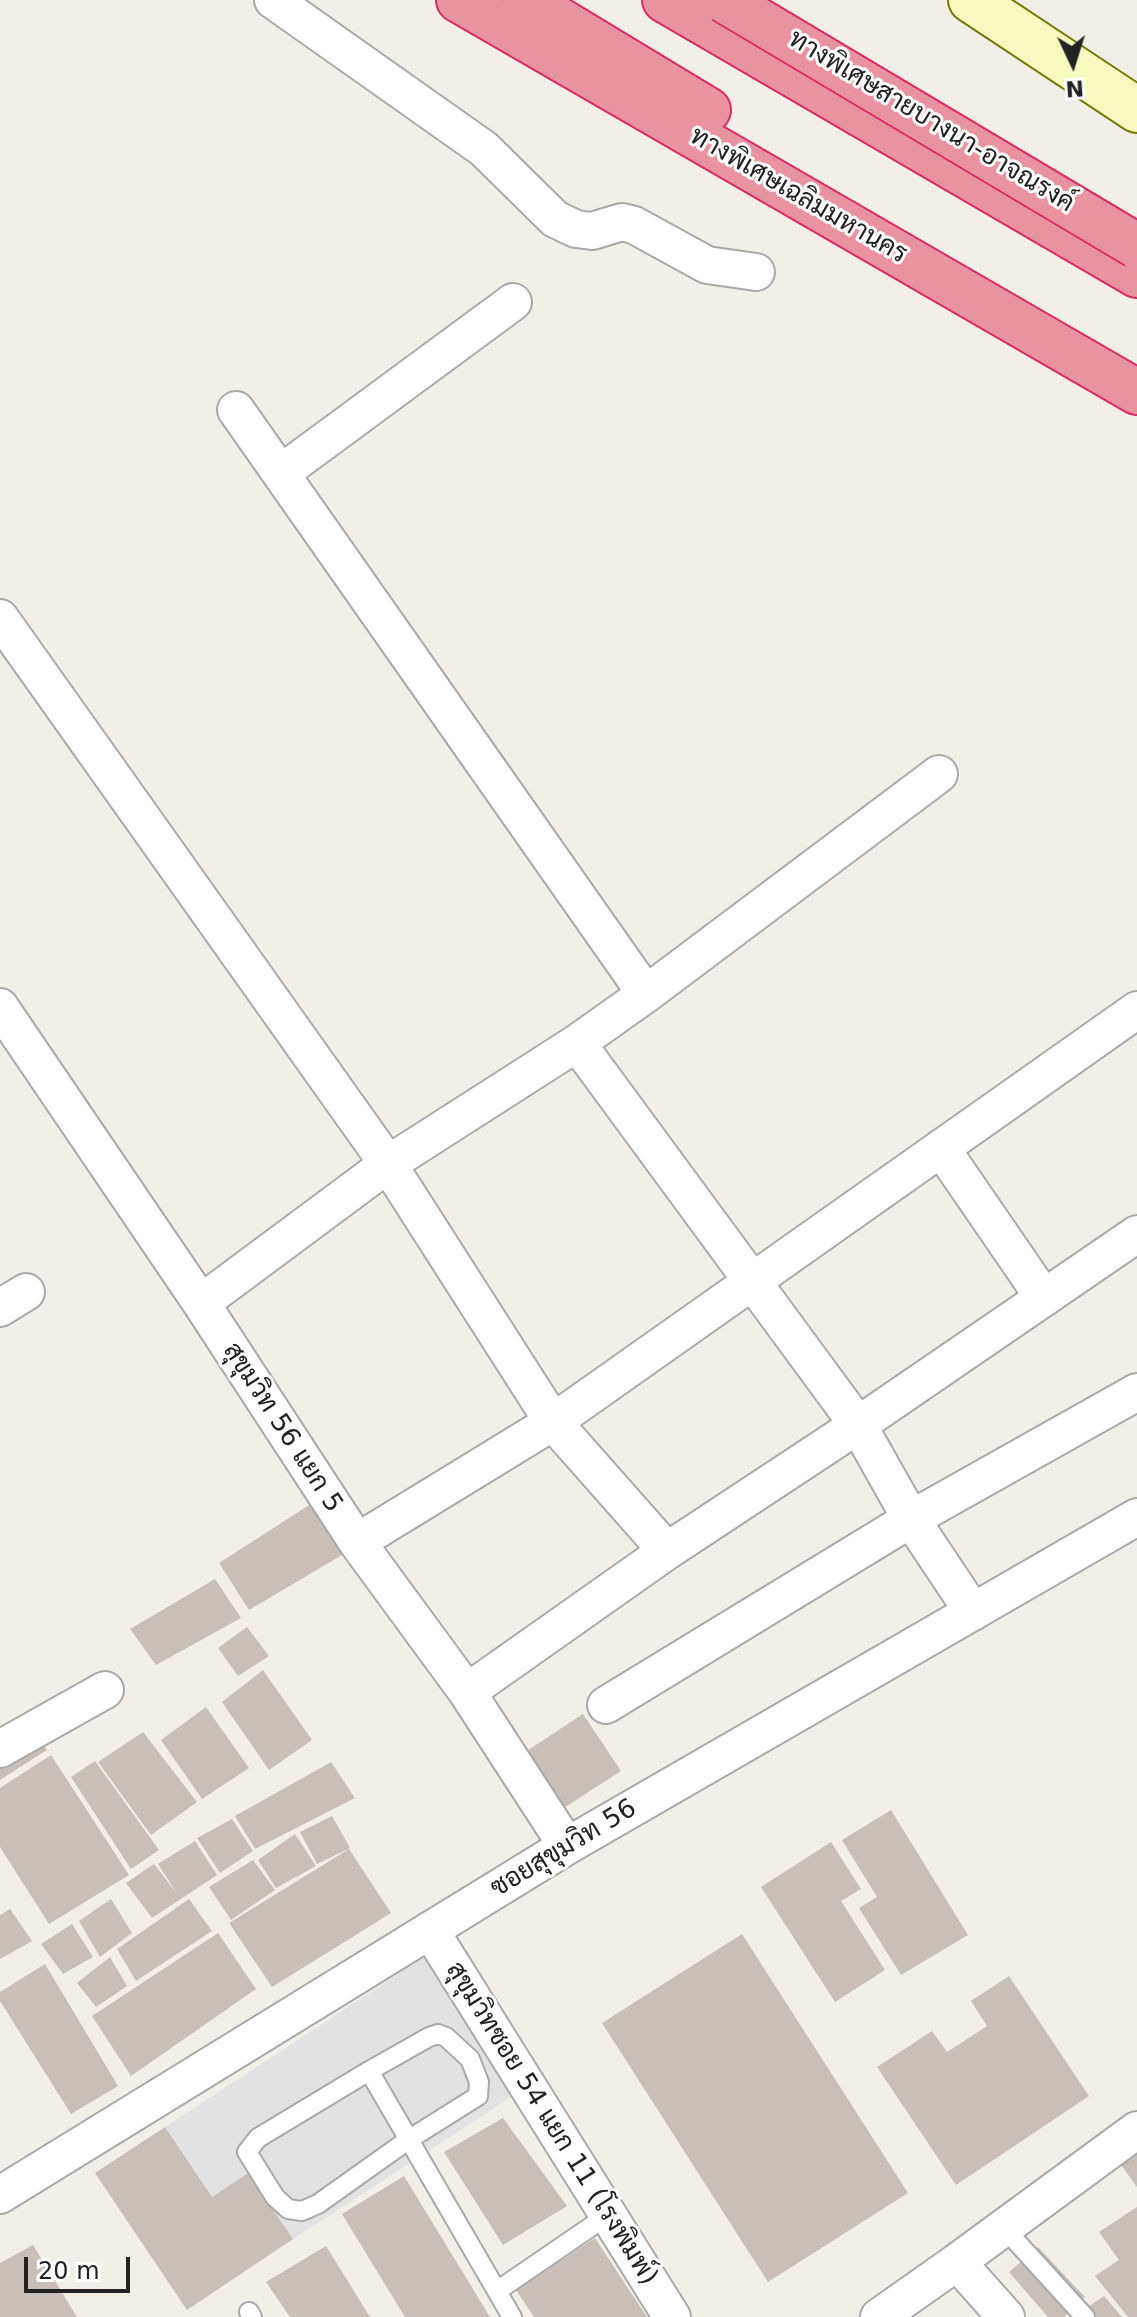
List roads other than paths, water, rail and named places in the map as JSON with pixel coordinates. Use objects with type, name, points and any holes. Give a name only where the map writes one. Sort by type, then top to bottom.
[{"type":"highway","name":"ทางพิเศษเฉลิมมหานคร","points":[[459,0],[1137,392]]},
{"type":"highway","points":[[526,0],[1137,371]]},
{"type":"highway","points":[[665,0],[1137,275]]},
{"type":"highway","name":"ทางพิเศษสายบางนา-อาจณรงค์","points":[[724,0],[1137,246]]},
{"type":"highway","points":[[758,0],[1000,196]]},
{"type":"street","points":[[273,0],[484,149],[555,219],[576,229],[592,231],[622,222],[634,225],[707,265],[756,272]]},
{"type":"street","points":[[971,0],[1137,110]]},
{"type":"street","points":[[281,473],[513,302]]},
{"type":"street","points":[[236,410],[646,994]]},
{"type":"street","points":[[0,618],[388,1164],[553,1422],[667,1551]]},
{"type":"street","points":[[201,1303],[388,1164],[577,1043],[646,994],[939,774]]},
{"type":"street","name":"สุขุมวิท 56 แยก 5","points":[[0,1007],[201,1303],[357,1542],[467,1692],[567,1846]]},
{"type":"street","points":[[357,1542],[553,1422],[1137,1010]]},
{"type":"street","points":[[577,1043],[858,1425],[911,1519],[973,1612]]},
{"type":"street","points":[[941,1148],[1044,1298]]},
{"type":"street","points":[[467,1692],[667,1551],[1135,1239]]},
{"type":"street","points":[[606,1705],[911,1519],[1137,1392]]},
{"type":"street","name":"ซอยสุขุมวิท 56","points":[[0,2195],[567,1846],[1137,1517]]},
{"type":"street","points":[[0,1749],[105,1690]]},
{"type":"street","name":"สุขุมวิทซอย 54 แยก 11 (โรงพิมพ์)","points":[[430,1930],[672,2317]]},
{"type":"street","points":[[879,2317],[1137,2130]]},
{"type":"street","points":[[957,2262],[1006,2317]]},
{"type":"lane","points":[[438,2034],[446,2037],[470,2059],[479,2082],[478,2096],[408,2140],[318,2204],[302,2211],[288,2209],[275,2197],[247,2152],[258,2138],[369,2071],[438,2034]]},
{"type":"lane","points":[[369,2071],[512,2317]]},
{"type":"lane","points":[[497,2291],[608,2215]]},
{"type":"lane","points":[[1004,2228],[1085,2317]]}]
